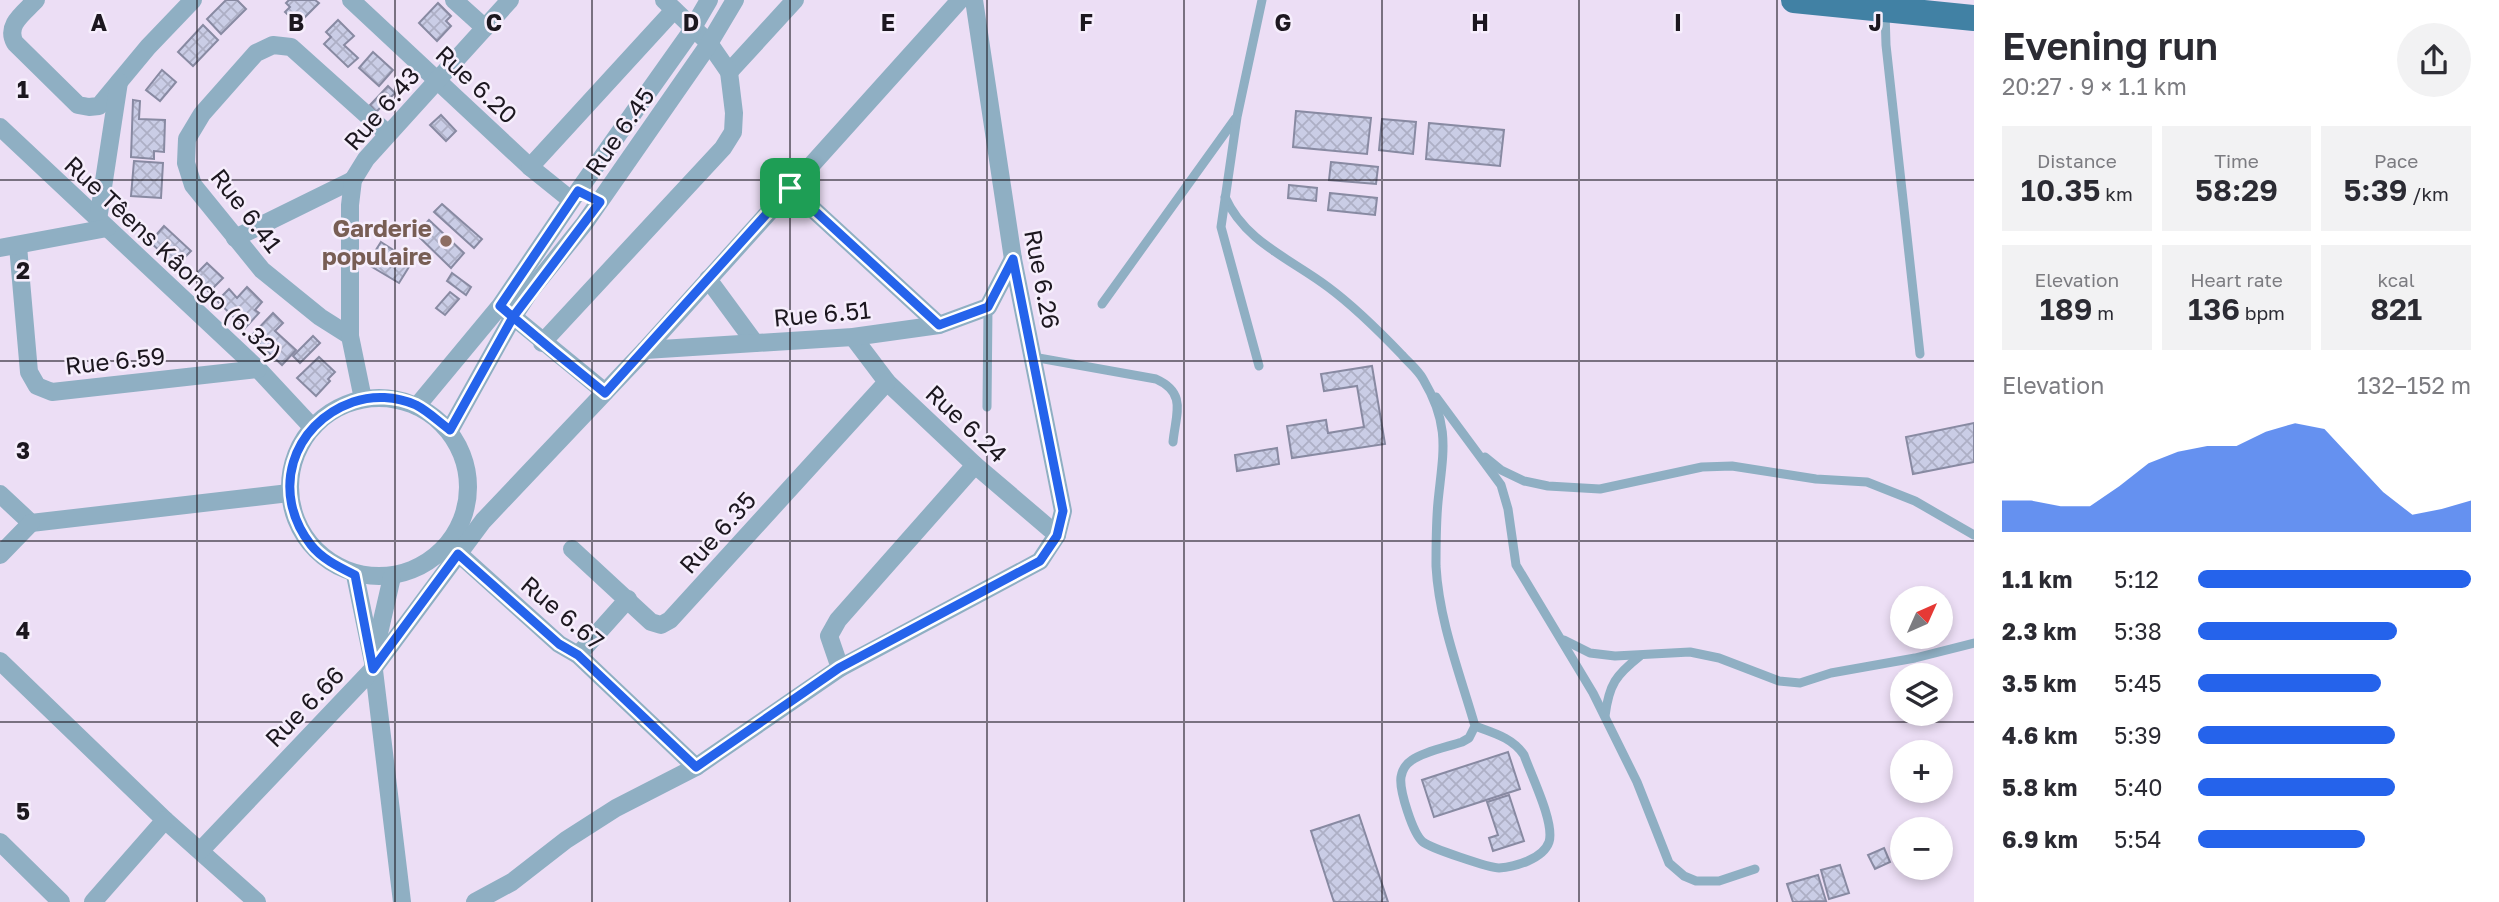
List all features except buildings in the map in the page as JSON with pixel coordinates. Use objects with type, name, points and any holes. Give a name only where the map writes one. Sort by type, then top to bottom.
[{"type":"main road","points":[[1794,0],[1850,3],[1885,9],[1924,6],[1974,18]]},
{"type":"street","points":[[36,0],[12,26],[10,35],[78,105],[89,107],[99,106],[193,0]]},
{"type":"street","name":"Rue 6.20","points":[[351,0],[530,167],[575,196],[600,202]]},
{"type":"street","points":[[454,0],[485,28]]},
{"type":"street","name":"Rue 6.43","points":[[363,399],[350,336],[350,205],[353,180],[366,159],[510,0]]},
{"type":"street","name":"Rue 6.45","points":[[450,430],[506,312],[575,196],[709,0]]},
{"type":"street","name":"Rue 6.45","points":[[417,406],[506,312],[600,202],[736,0]]},
{"type":"street","points":[[729,72],[795,0]]},
{"type":"street","name":"Rue 6.66","points":[[201,850],[373,665],[483,521],[645,350],[960,0]]},
{"type":"street","name":"Rue 6.26","points":[[839,668],[1040,561],[1057,536],[1063,511],[1013,259],[974,0]]},
{"type":"street","points":[[530,167],[669,5],[709,43],[729,72],[734,113],[733,132],[723,148],[542,342]]},
{"type":"street","name":"Rue 6.41","points":[[350,336],[320,317],[261,270],[235,239],[193,185],[186,163],[187,139],[202,114],[256,52],[273,46],[291,47],[388,134]]},
{"type":"street","points":[[9,247],[103,224],[119,82]]},
{"type":"street","points":[[635,111],[654,123]]},
{"type":"street","name":"Rue Têens Kâongo (6.32)","points":[[0,127],[258,369],[312,427]]},
{"type":"street","points":[[235,239],[353,180]]},
{"type":"street","points":[[790,188],[939,325]]},
{"type":"street","name":"Rue 6.59","points":[[9,247],[29,372],[37,386],[52,392],[258,369]]},
{"type":"street","points":[[988,307],[1013,259]]},
{"type":"street","points":[[708,279],[755,343]]},
{"type":"street","name":"Rue 6.51","points":[[645,350],[853,337],[939,325],[988,307]]},
{"type":"street","points":[[506,312],[605,393]]},
{"type":"street","name":"Rue 6.24","points":[[853,337],[887,382],[975,465],[1057,536]]},
{"type":"street","name":"Rue 6.35","points":[[572,549],[651,622],[660,625],[670,620],[887,382]]},
{"type":"street","points":[[389,398],[417,406],[450,430],[461,451],[469,483],[465,515],[448,545],[430,561],[392,577],[355,575],[335,565],[312,547],[296,522],[289,493],[291,469],[299,446],[312,427],[335,408],[363,399],[389,398]]},
{"type":"street","points":[[475,902],[512,882],[566,840],[616,808],[696,767],[839,668],[829,636],[838,620],[975,465]]},
{"type":"street","points":[[0,555],[31,523],[289,493]]},
{"type":"street","points":[[0,494],[31,523]]},
{"type":"street","name":"Rue 6.67","points":[[458,554],[559,644],[578,655],[696,767]]},
{"type":"street","points":[[355,575],[373,665],[402,902]]},
{"type":"street","points":[[373,665],[392,577]]},
{"type":"street","points":[[578,655],[628,599]]},
{"type":"street","points":[[0,661],[165,820],[257,902]]},
{"type":"street","points":[[93,902],[165,820]]},
{"type":"street","points":[[0,842],[61,902]]},
{"type":"lane","points":[[1259,366],[1221,227],[1237,117],[1262,0]]},
{"type":"lane","points":[[1885,9],[1886,45],[1920,354]]},
{"type":"lane","points":[[1102,304],[1237,117]]},
{"type":"lane","points":[[1225,197],[1232,213],[1253,237],[1328,287],[1376,328],[1421,376],[1478,452],[1500,485],[1508,509],[1517,565],[1605,717],[1637,782],[1669,863],[1684,876],[1696,881],[1719,881],[1755,869]]},
{"type":"lane","points":[[987,407],[988,307]]},
{"type":"lane","points":[[1033,357],[1156,379],[1170,385],[1177,397],[1173,442]]},
{"type":"lane","points":[[1421,376],[1435,401],[1442,426],[1444,452],[1437,505],[1436,568],[1444,624],[1475,726],[1469,738],[1462,742],[1413,759],[1405,766],[1400,785],[1415,834],[1429,847],[1497,868],[1532,860],[1545,849],[1550,840],[1549,826],[1524,755],[1519,747],[1506,737],[1475,726]]},
{"type":"lane","points":[[1478,452],[1501,470],[1524,481],[1548,486],[1600,489],[1652,476],[1712,466],[1731,466],[1816,479],[1867,482],[1914,501],[1974,535]]},
{"type":"lane","points":[[1562,640],[1590,653],[1615,656],[1690,652],[1719,658],[1779,681],[1800,682],[1974,643]]},
{"type":"lane","points":[[1605,717],[1612,684],[1620,673],[1640,656]]},
{"type":"place","name":"Garderie populaire","points":[[446,241]]},
{"type":"route","points":[[790,188],[605,393],[542,342],[513,317],[500,306],[578,191],[600,202],[530,291],[513,317],[450,430],[417,406],[389,398],[363,399],[335,408],[312,427],[299,446],[291,469],[289,493],[296,522],[312,547],[335,565],[355,575],[373,669],[458,554],[559,644],[578,655],[696,767],[839,668],[1040,561],[1057,536],[1063,511],[1013,259],[988,307],[939,325],[790,188]]}]
